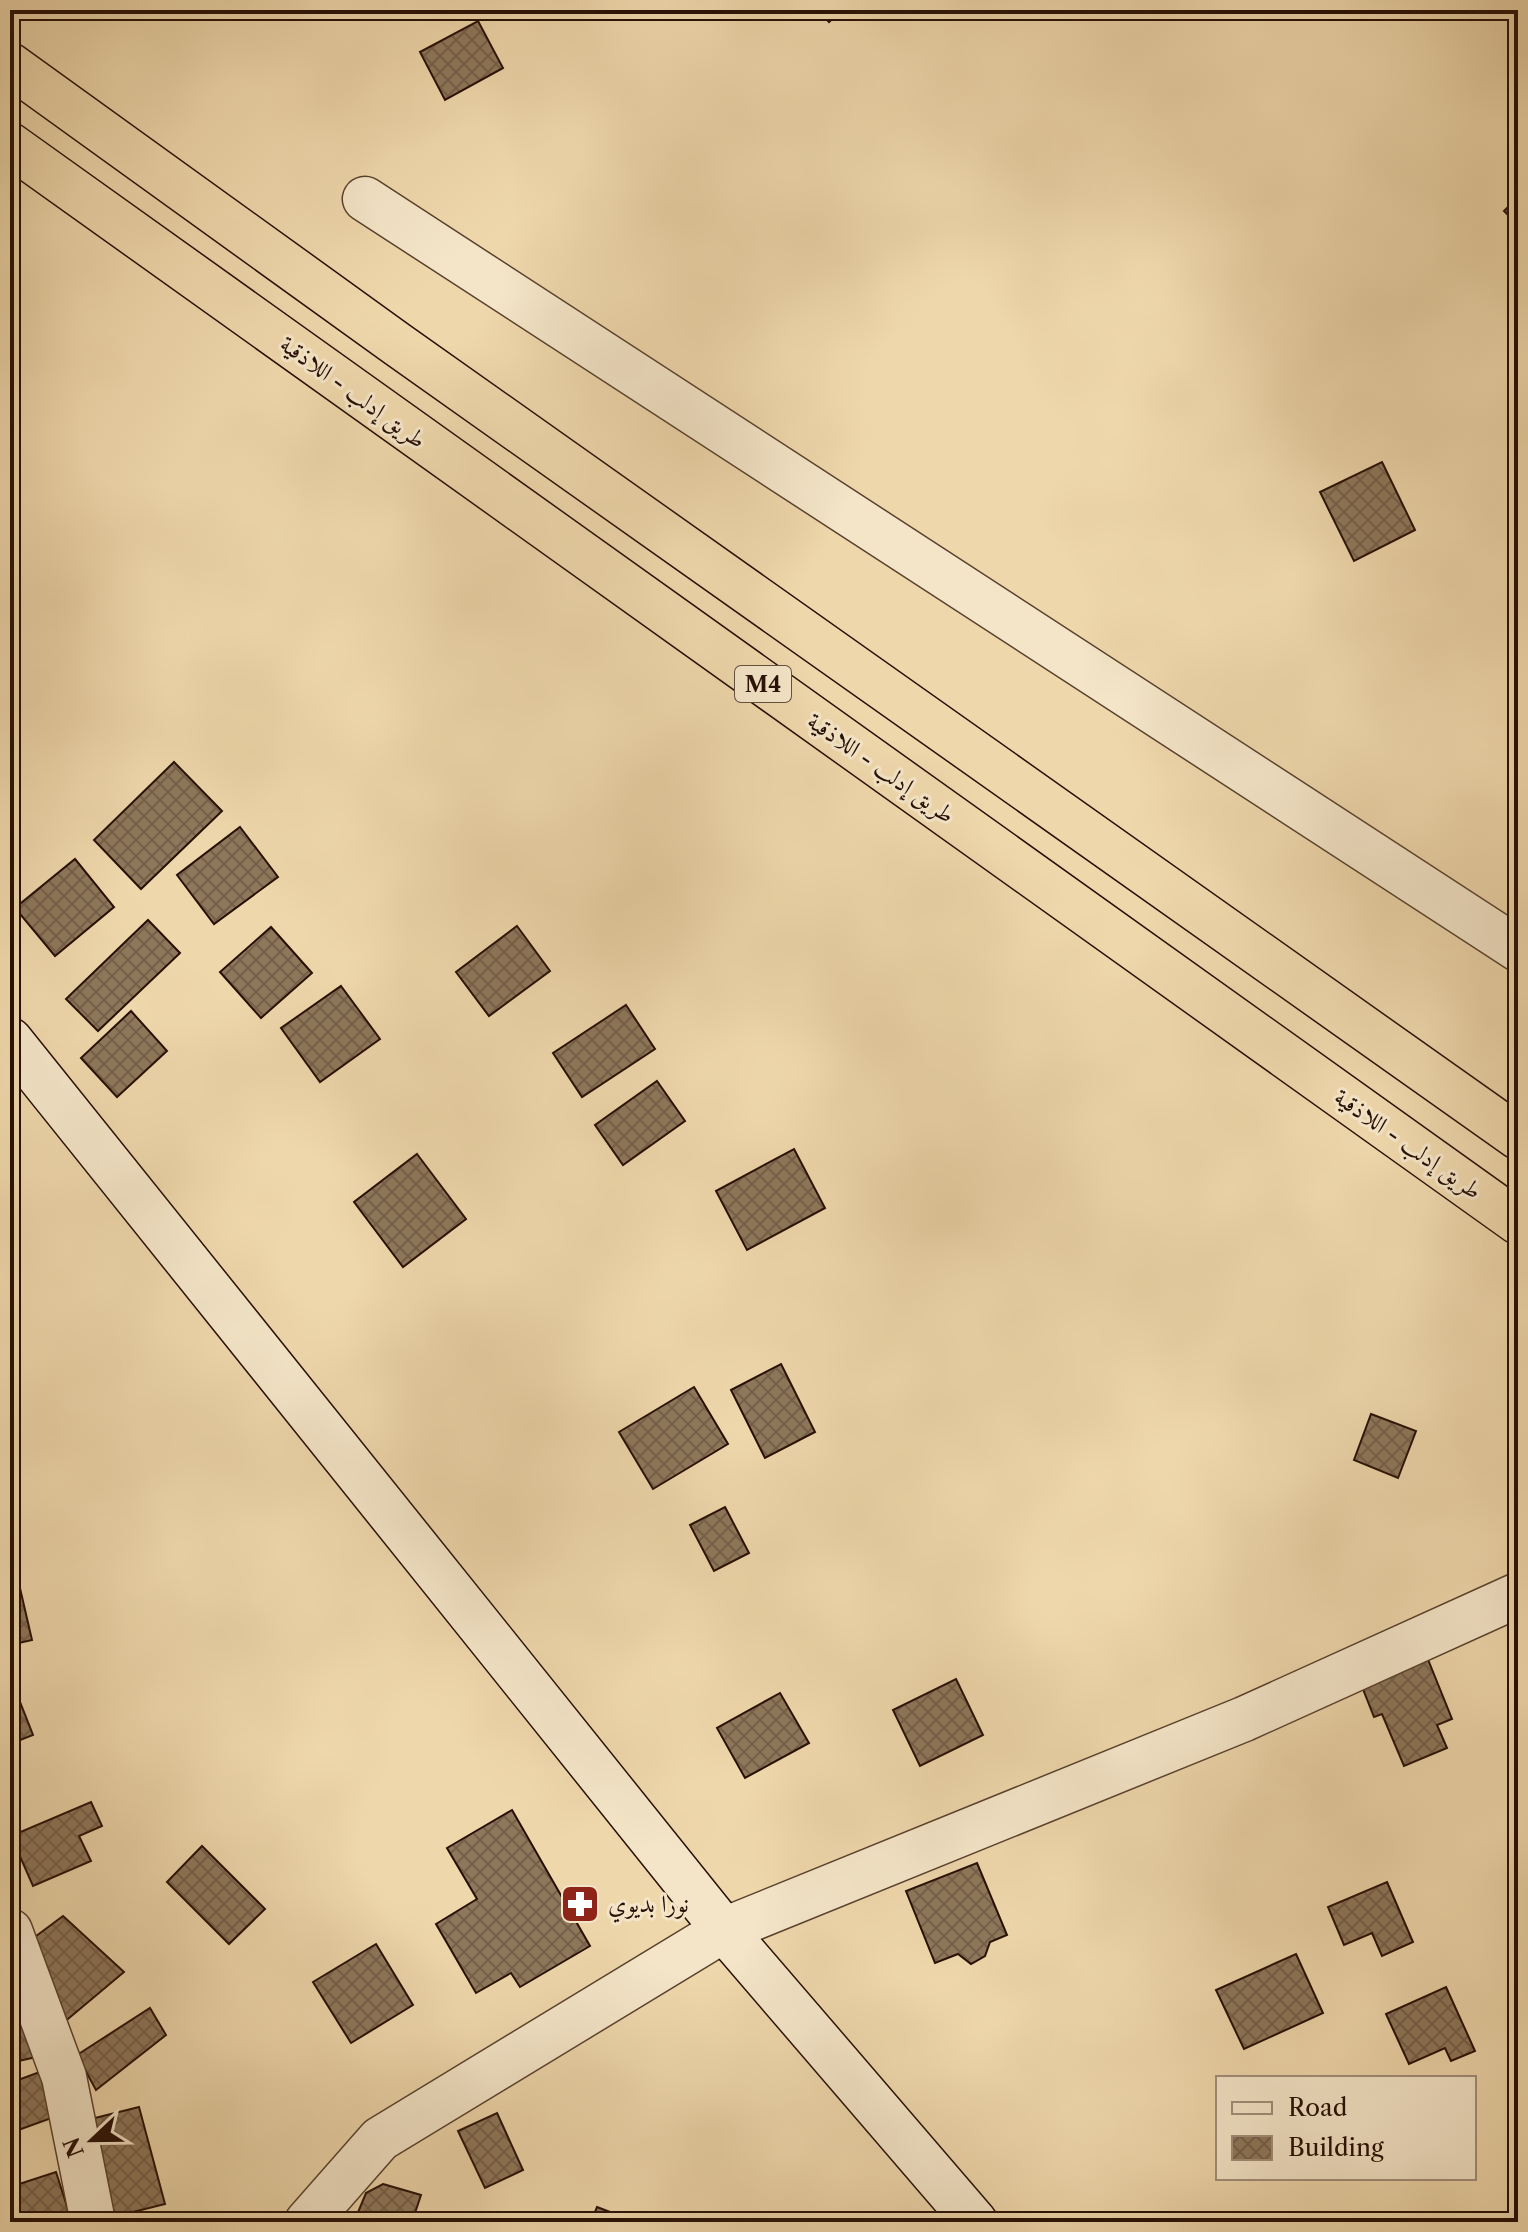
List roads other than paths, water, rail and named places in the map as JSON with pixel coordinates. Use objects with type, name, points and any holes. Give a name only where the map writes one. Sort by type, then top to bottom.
[{"type":"highway","name":"M4","points":[[10,65],[397,344],[1518,1137]]},
{"type":"highway","name":"طريق إدلب - اللاذقية","points":[[10,145],[1518,1222]]},
{"type":"street","points":[[365,199],[1518,949]]},
{"type":"street","points":[[10,1040],[724,1930],[975,2222]]},
{"type":"street","points":[[307,2222],[380,2139],[724,1930],[1244,1719],[1518,1595]]},
{"type":"street","points":[[10,1931],[64,2077],[93,2222]]},
{"type":"place","name":"نورا بديوي","points":[[580,1904]]}]
